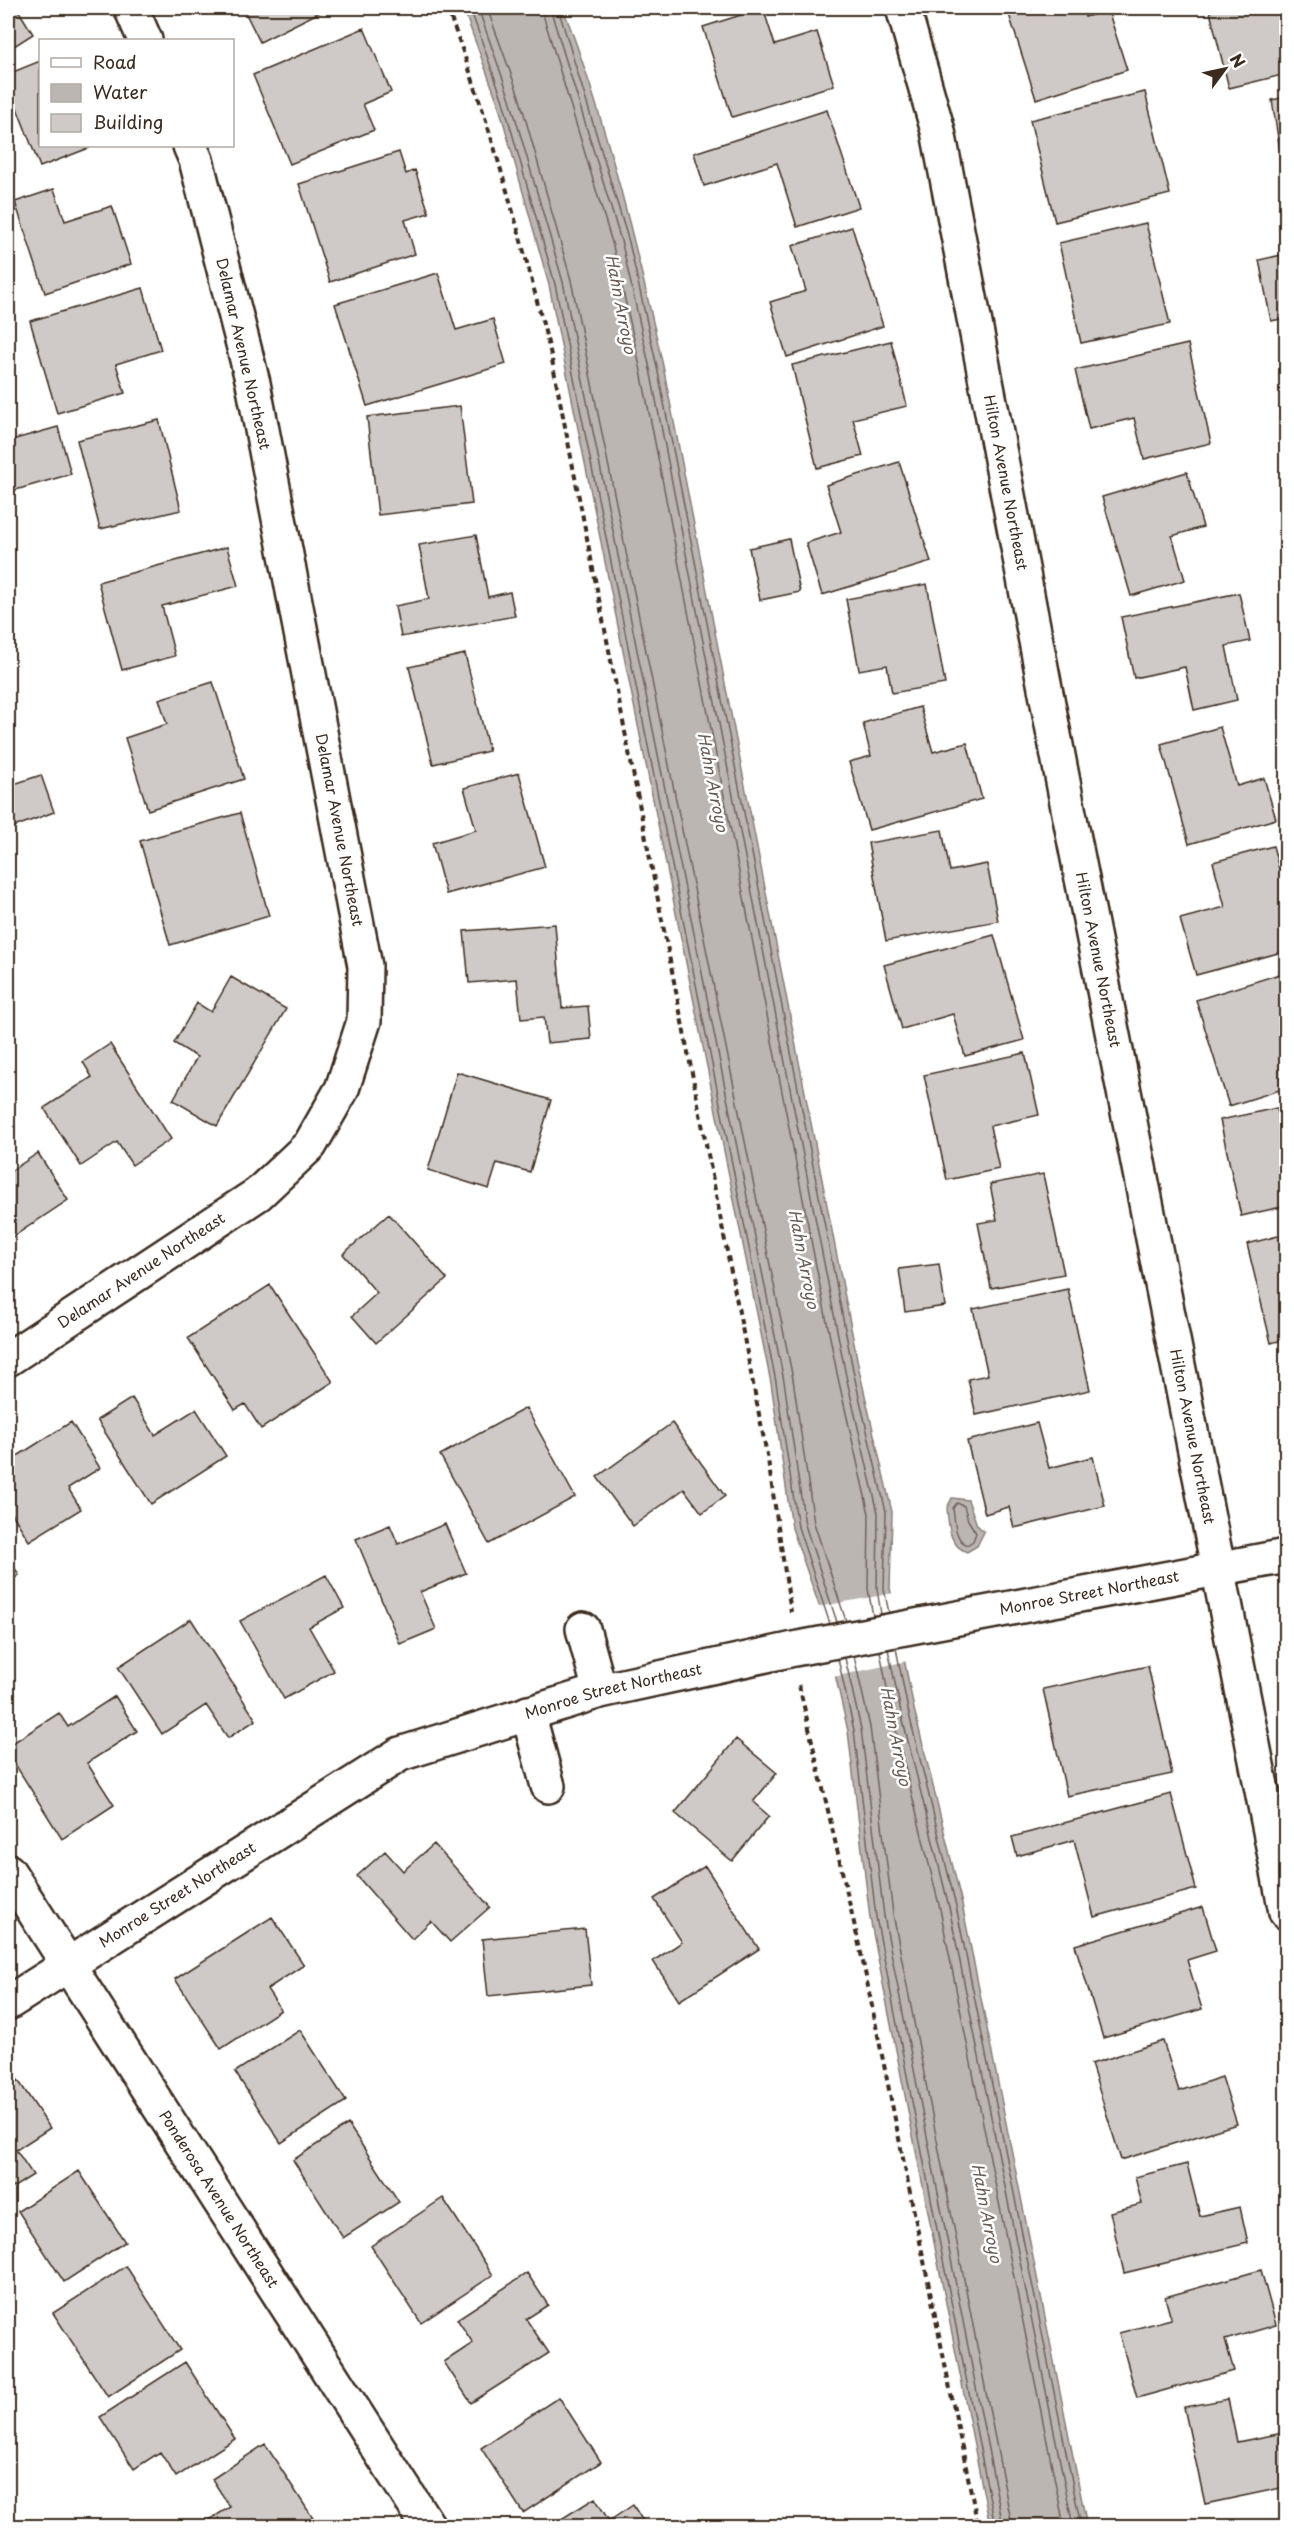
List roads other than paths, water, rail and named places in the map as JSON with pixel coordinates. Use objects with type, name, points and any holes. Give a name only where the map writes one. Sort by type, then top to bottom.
[{"type":"street","points":[[130,8],[145,39]]},
{"type":"street","name":"Hilton Avenue Northeast","points":[[903,8],[938,131],[1069,813],[1287,1912]]},
{"type":"street","name":"Delamar Avenue Northeast","points":[[8,1359],[258,1194],[310,1145],[342,1089],[364,1021],[365,966],[253,383],[196,160],[190,147]]},
{"type":"street","name":"Monroe Street Northeast","points":[[8,2003],[400,1754],[600,1690],[803,1648],[1287,1556]]},
{"type":"street","points":[[583,1629],[600,1690]]},
{"type":"street","points":[[528,1713],[548,1786]]},
{"type":"street","name":"Ponderosa Avenue Northeast","points":[[8,1871],[428,2526]]},
{"type":"water","name":"Hahn Arroyo","points":[[463,8],[563,8],[607,140],[631,230],[663,366],[860,1374],[892,1512],[890,1588],[914,1709],[962,1904],[1087,2526],[990,2526],[870,1918],[848,1731],[820,1608],[792,1528],[771,1383],[549,285],[498,103]]},
{"type":"water","points":[[952,1498],[968,1500],[977,1525],[984,1532],[977,1546],[967,1552],[956,1545],[949,1528],[947,1508]]}]
